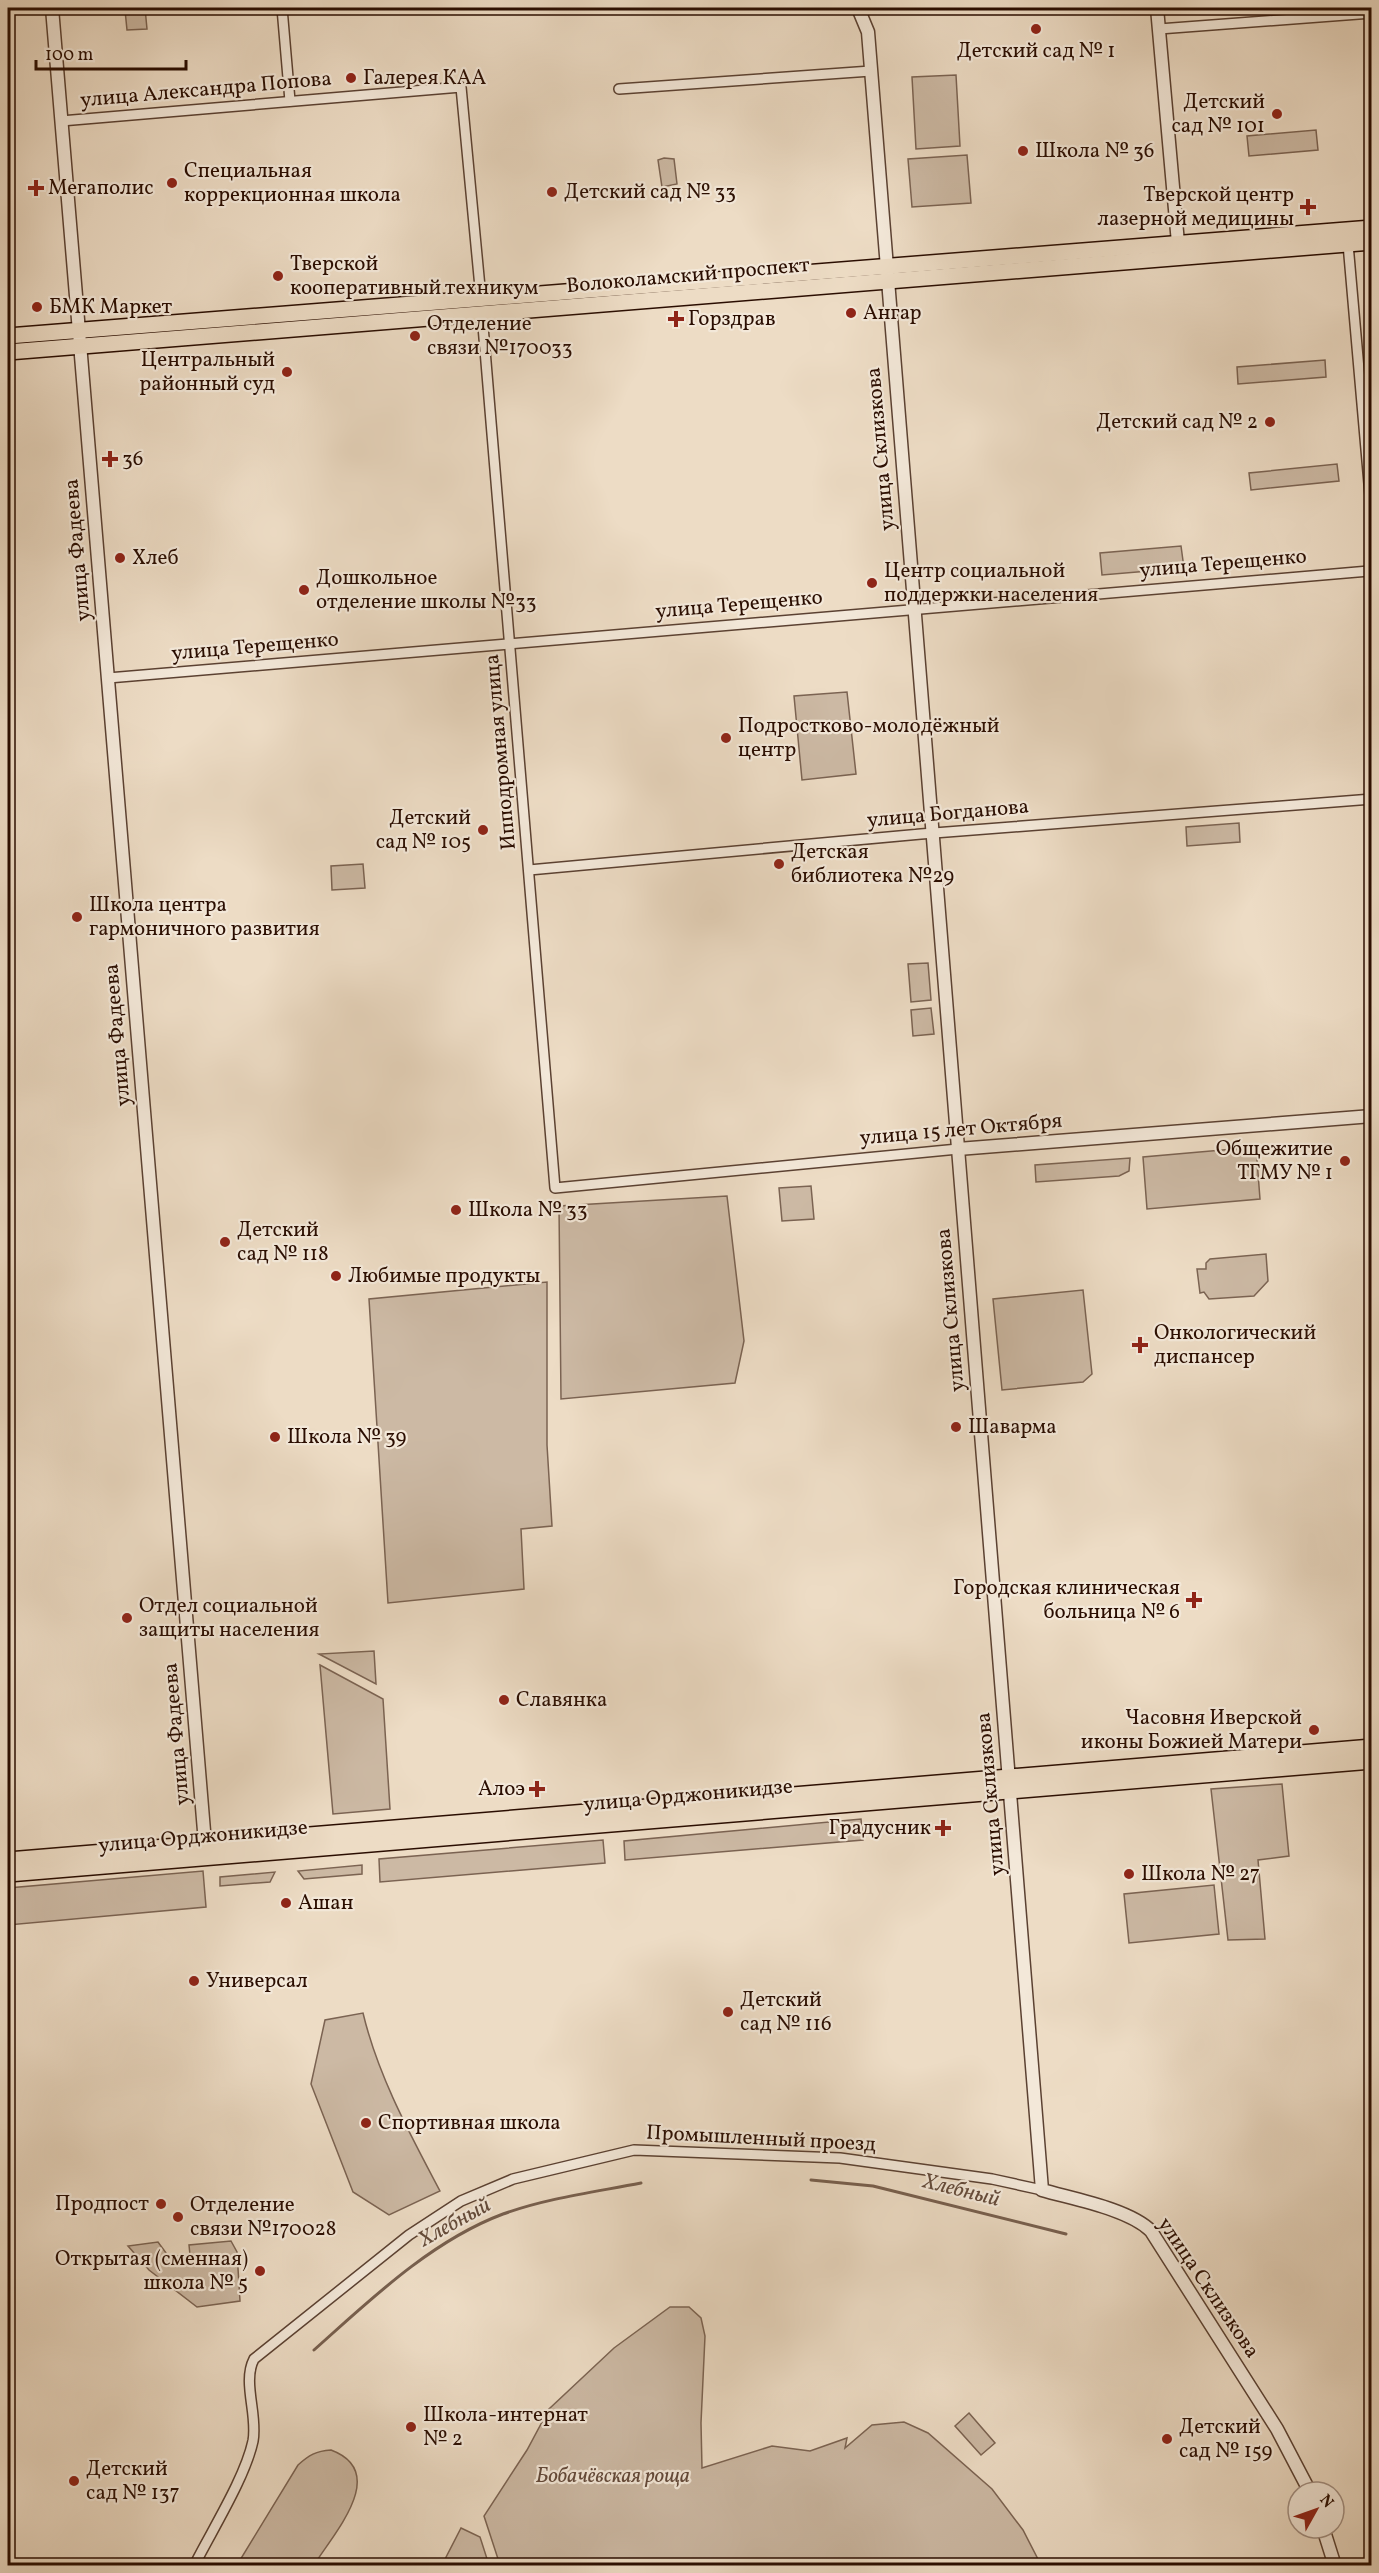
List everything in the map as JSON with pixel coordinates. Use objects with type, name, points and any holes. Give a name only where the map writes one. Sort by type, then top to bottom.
[{"type":"main road","name":"Волоколамский проспект","points":[[887,274],[1178,243],[1371,228]]},
{"type":"main road","name":"Волоколамский проспект","points":[[8,336],[482,306],[887,274],[1371,242]]},
{"type":"main road","name":"Волоколамский проспект","points":[[8,352],[482,306]]},
{"type":"main road","name":"улица Орджоникидзе","points":[[8,1874],[384,1843],[1371,1748]]},
{"type":"main road","name":"улица Орджоникидзе","points":[[8,1860],[398,1827],[1371,1761]]},
{"type":"main road","points":[[384,1843],[394,1836],[398,1827]]},
{"type":"street","name":"улица Фадеева","points":[[52,8],[205,1843]]},
{"type":"street","points":[[282,8],[290,101]]},
{"type":"street","points":[[1157,8],[1178,243]]},
{"type":"street","name":"улица Склизкова","points":[[859,9],[868,30],[1042,2190],[1128,2217],[1151,2231],[1277,2429],[1304,2480]]},
{"type":"street","points":[[1159,29],[1371,13]]},
{"type":"street","points":[[619,89],[871,71]]},
{"type":"street","name":"улица Александра Попова","points":[[61,121],[461,87]]},
{"type":"street","name":"Ипподромная улица","points":[[461,87],[482,306],[555,1188]]},
{"type":"street","points":[[1348,244],[1371,518]]},
{"type":"street","name":"улица Терещенко","points":[[108,678],[1369,570],[1371,573]]},
{"type":"street","name":"улица Богданова","points":[[529,870],[932,834],[1371,799]]},
{"type":"street","name":"улица 15 лет Октября","points":[[555,1188],[958,1149],[1371,1116]]},
{"type":"street","name":"Промышленный проезд","points":[[194,2565],[227,2503],[252,2445],[255,2421],[250,2369],[254,2359],[402,2240],[461,2201],[513,2179],[634,2150],[840,2158],[992,2179],[1042,2190]]},
{"type":"street","points":[[1327,2540],[1335,2565]]},
{"type":"green space","points":[[145,8],[147,29],[127,30],[125,10]]},
{"type":"green space","points":[[956,75],[960,146],[916,149],[912,77]]},
{"type":"green space","points":[[1316,130],[1318,150],[1249,156],[1247,136]]},
{"type":"green space","points":[[967,155],[971,203],[912,207],[908,159]]},
{"type":"green space","points":[[674,159],[677,184],[662,187],[658,160]]},
{"type":"green space","points":[[1325,360],[1326,377],[1238,384],[1237,367]]},
{"type":"green space","points":[[1337,464],[1339,481],[1251,490],[1249,473]]},
{"type":"green space","points":[[1181,546],[1184,568],[1102,575],[1100,553]]},
{"type":"green space","points":[[847,692],[856,774],[802,780],[794,696]]},
{"type":"green space","points":[[1239,823],[1240,842],[1187,846],[1186,827]]},
{"type":"green space","points":[[363,864],[365,888],[332,890],[331,866]]},
{"type":"green space","points":[[928,963],[931,1000],[911,1002],[908,964]]},
{"type":"green space","points":[[931,1008],[934,1034],[913,1036],[911,1010]]},
{"type":"green space","points":[[1256,1147],[1260,1199],[1147,1209],[1143,1157]]},
{"type":"green space","points":[[1130,1158],[1129,1171],[1119,1176],[1036,1182],[1035,1165]]},
{"type":"green space","points":[[811,1186],[814,1219],[782,1221],[779,1188]]},
{"type":"green space","points":[[727,1196],[744,1341],[735,1383],[561,1399],[559,1206]]},
{"type":"green space","points":[[1266,1254],[1268,1281],[1254,1296],[1209,1299],[1204,1292],[1200,1293],[1197,1269],[1206,1269],[1206,1263],[1210,1259]]},
{"type":"green space","points":[[547,1282],[547,1445],[552,1526],[521,1529],[524,1589],[388,1603],[369,1299]]},
{"type":"green space","points":[[1083,1290],[1092,1374],[1083,1382],[1002,1390],[993,1299]]},
{"type":"green space","points":[[374,1651],[376,1684],[319,1654]]},
{"type":"green space","points":[[320,1665],[383,1699],[390,1809],[333,1814]]},
{"type":"green space","points":[[1282,1784],[1289,1856],[1258,1860],[1265,1939],[1228,1940],[1211,1789]]},
{"type":"green space","points":[[861,1819],[863,1840],[625,1860],[624,1841]]},
{"type":"green space","points":[[603,1840],[605,1863],[380,1882],[379,1859]]},
{"type":"green space","points":[[362,1865],[362,1874],[304,1879],[298,1871]]},
{"type":"green space","points":[[203,1871],[206,1907],[8,1925],[8,1888]]},
{"type":"green space","points":[[275,1872],[270,1882],[220,1886],[220,1877]]},
{"type":"green space","points":[[1214,1885],[1219,1934],[1129,1943],[1124,1894]]},
{"type":"green space","name":"Спортивная школа","points":[[363,2013],[386,2082],[440,2191],[389,2215],[353,2192],[311,2084],[325,2020]]},
{"type":"green space","points":[[231,2241],[237,2252],[240,2301],[197,2307],[149,2270],[128,2246],[158,2242],[169,2257],[190,2255],[189,2245]]},
{"type":"green space","name":"Бобачёвская роща","points":[[670,2307],[689,2307],[701,2318],[705,2336],[701,2423],[702,2468],[772,2446],[810,2451],[847,2438],[845,2448],[872,2425],[904,2422],[928,2433],[992,2489],[1023,2530],[1041,2565],[500,2565],[484,2516],[527,2450],[549,2409],[614,2348]]},
{"type":"green space","points":[[969,2413],[995,2443],[981,2455],[955,2426]]},
{"type":"green space","points":[[331,2450],[348,2460],[356,2473],[357,2488],[344,2520],[314,2565],[237,2565],[298,2465],[313,2454]]},
{"type":"green space","points":[[461,2528],[480,2537],[489,2565],[442,2565]]},
{"type":"waterway","name":"Хлебный","points":[[811,2180],[873,2186],[1066,2234]]},
{"type":"waterway","name":"Хлебный","points":[[314,2350],[403,2273],[451,2240],[477,2226],[503,2214],[537,2204],[641,2183]]},
{"type":"place","name":"Детский сад № 1","points":[[1036,29]]},
{"type":"place","name":"Галерея КАА","points":[[351,78]]},
{"type":"place","name":"Детский сад № 101","points":[[1277,114]]},
{"type":"place","name":"Школа № 36","points":[[1023,151]]},
{"type":"place","name":"Специальная коррекционная школа","points":[[172,183]]},
{"type":"place","name":"Мегаполис","points":[[36,188]]},
{"type":"place","name":"Детский сад № 33","points":[[552,192]]},
{"type":"place","name":"Тверской центр лазерной медицины","points":[[1308,207]]},
{"type":"place","name":"Тверской кооперативный техникум","points":[[278,276]]},
{"type":"place","name":"БМК Маркет","points":[[37,307]]},
{"type":"place","name":"Ангар","points":[[851,313]]},
{"type":"place","name":"Горздрав","points":[[676,319]]},
{"type":"place","name":"Отделение связи №170033","points":[[415,336]]},
{"type":"place","name":"Центральный районный суд","points":[[287,372]]},
{"type":"place","name":"Детский сад № 2","points":[[1270,422]]},
{"type":"place","name":"36","points":[[110,459]]},
{"type":"place","name":"Хлеб","points":[[120,558]]},
{"type":"place","name":"Центр социальной поддержки населения","points":[[872,583]]},
{"type":"place","name":"Дошкольное отделение школы №33","points":[[304,590]]},
{"type":"place","name":"Подростково-молодёжный центр","points":[[726,738]]},
{"type":"place","name":"Детский сад № 105","points":[[483,830]]},
{"type":"place","name":"Детская библиотека №29","points":[[779,864]]},
{"type":"place","name":"Школа центра гармоничного развития","points":[[77,917]]},
{"type":"place","name":"Общежитие ТГМУ № 1","points":[[1345,1161]]},
{"type":"place","name":"Школа № 33","points":[[456,1210]]},
{"type":"place","name":"Детский сад № 118","points":[[225,1242]]},
{"type":"place","name":"Любимые продукты","points":[[336,1276]]},
{"type":"place","name":"Онкологический диспансер","points":[[1140,1345]]},
{"type":"place","name":"Шаварма","points":[[956,1427]]},
{"type":"place","name":"Школа № 39","points":[[275,1437]]},
{"type":"place","name":"Городская клиническая больница № 6","points":[[1194,1600]]},
{"type":"place","name":"Отдел социальной защиты населения","points":[[127,1618]]},
{"type":"place","name":"Славянка","points":[[504,1700]]},
{"type":"place","name":"Часовня Иверской иконы Божией Матери","points":[[1314,1730]]},
{"type":"place","name":"Алоэ","points":[[537,1789]]},
{"type":"place","name":"Градусник","points":[[943,1828]]},
{"type":"place","name":"Школа № 27","points":[[1129,1874]]},
{"type":"place","name":"Ашан","points":[[286,1903]]},
{"type":"place","name":"Универсал","points":[[194,1981]]},
{"type":"place","name":"Детский сад № 116","points":[[728,2012]]},
{"type":"place","name":"Спортивная школа","points":[[366,2123]]},
{"type":"place","name":"Продпост","points":[[161,2204]]},
{"type":"place","name":"Отделение связи №170028","points":[[178,2217]]},
{"type":"place","name":"Открытая (сменная) школа № 5","points":[[260,2271]]},
{"type":"place","name":"Школа-интернат № 2","points":[[411,2427]]},
{"type":"place","name":"Детский сад № 159","points":[[1167,2439]]},
{"type":"place","name":"Детский сад № 137","points":[[74,2481]]}]
